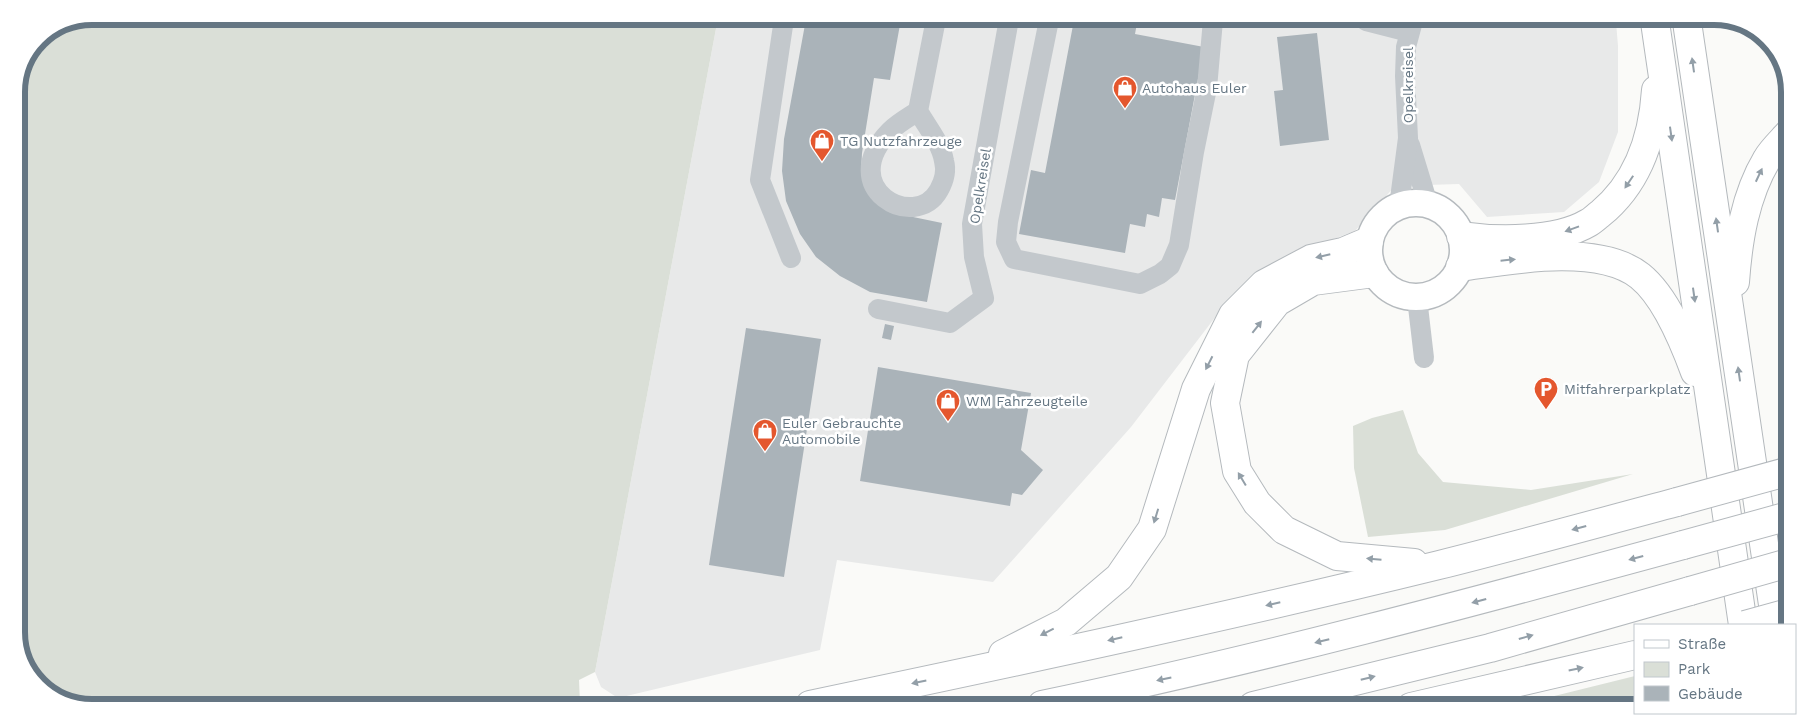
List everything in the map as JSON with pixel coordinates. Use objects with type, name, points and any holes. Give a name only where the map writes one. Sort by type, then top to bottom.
[{"type":"highway","points":[[1655,25],[1712,422],[1744,624]]},
{"type":"highway","points":[[1687,25],[1776,624]]},
{"type":"highway","points":[[1461,236],[1493,240],[1555,235],[1588,224],[1612,204],[1630,180],[1643,156],[1655,101],[1659,51]]},
{"type":"highway","points":[[1732,326],[1736,267],[1743,220],[1752,189],[1767,158],[1781,142]]},
{"type":"highway","points":[[966,672],[1066,622],[1119,578],[1152,529],[1196,389],[1233,315],[1264,284],[1312,259],[1343,252],[1369,241]]},
{"type":"highway","points":[[1460,267],[1538,258],[1581,256],[1608,262],[1640,276],[1655,293],[1669,314],[1691,361],[1712,422]]},
{"type":"highway","points":[[1374,273],[1313,281],[1277,302],[1235,355],[1225,403],[1237,470],[1257,503],[1284,530],[1337,556],[1440,565]]},
{"type":"highway","points":[[838,699],[1440,565],[1781,473]]},
{"type":"highway","points":[[1070,699],[1169,678],[1424,616],[1781,518]]},
{"type":"highway","points":[[1282,699],[1490,648],[1781,565]]},
{"type":"highway","points":[[1748,624],[1781,615]]},
{"type":"highway","points":[[1445,699],[1634,655]]},
{"type":"highway","points":[[1473,699],[1529,679]]},
{"type":"main road","points":[[1413,203],[1428,204],[1442,211],[1454,222],[1461,236],[1463,247],[1460,267],[1450,282],[1435,293],[1417,298],[1400,295],[1385,286],[1374,273],[1370,263],[1369,241],[1374,226],[1385,214],[1399,206],[1413,203]]},
{"type":"street","points":[[783,25],[760,180],[791,258]]},
{"type":"street","points":[[918,111],[892,129],[884,138],[872,160],[871,179],[879,193],[890,203],[910,207],[925,204],[935,197],[944,180],[944,162],[939,148],[918,111],[935,25]]},
{"type":"street","name":"Opelkreisel","points":[[878,309],[950,323],[984,298],[974,257],[972,224],[1008,25]]},
{"type":"street","points":[[1048,25],[1008,222],[1006,242],[1014,259],[1140,284],[1160,274],[1170,266],[1179,245],[1194,152],[1207,88],[1213,25]]},
{"type":"street","name":"Opelkreisel","points":[[1396,25],[1411,27],[1406,47],[1405,76],[1408,138],[1399,206]]},
{"type":"street","name":"Opelkreisel","points":[[1408,138],[1428,204]]},
{"type":"street","points":[[1417,298],[1424,358]]},
{"type":"shaded area","points":[[717,25],[1616,25],[1618,132],[1599,182],[1564,212],[1487,217],[1459,184],[1395,186],[1355,231],[1304,250],[1233,294],[1131,427],[993,582],[837,560],[820,650],[618,698],[601,687],[595,672]]},
{"type":"green space","points":[[92,25],[717,25],[595,672],[579,680],[580,699],[92,699],[79,698],[59,690],[39,673],[30,657],[25,636],[25,92],[26,79],[36,55],[55,36],[79,26]]},
{"type":"green space","points":[[1781,228],[1781,287],[1779,232]]},
{"type":"green space","points":[[1403,410],[1418,453],[1443,482],[1531,490],[1633,474],[1445,530],[1368,537],[1354,468],[1353,426],[1372,418]]},
{"type":"green space","points":[[1634,676],[1634,699],[1542,699]]},
{"type":"building","name":"TG Nutzfahrzeuge","points":[[805,25],[900,25],[890,80],[874,78],[862,153],[861,173],[866,188],[874,200],[889,212],[942,223],[927,302],[870,292],[840,276],[816,257],[800,234],[786,201],[782,171],[784,139]]},
{"type":"building","name":"Autohaus Euler","points":[[1073,25],[1137,25],[1135,34],[1204,47],[1175,200],[1162,198],[1159,217],[1147,214],[1145,227],[1130,224],[1125,253],[1019,234],[1031,170],[1045,173]]},
{"type":"building","points":[[1317,33],[1329,140],[1280,146],[1274,91],[1283,90],[1277,37]]},
{"type":"building","points":[[885,324],[894,326],[891,340],[882,338]]},
{"type":"building","name":"Euler Gebrauchte Automobile","points":[[746,328],[821,339],[784,577],[709,565]]},
{"type":"building","name":"WM Fahrzeugteile","points":[[878,367],[1031,393],[1021,450],[1043,470],[1022,495],[1012,493],[1010,506],[860,481]]},
{"type":"place","name":"Autohaus Euler","points":[[1125,109]]},
{"type":"place","name":"TG Nutzfahrzeuge","points":[[822,162]]},
{"type":"place","name":"Mitfahrerparkplatz","points":[[1546,410]]},
{"type":"place","name":"WM Fahrzeugteile","points":[[948,422]]},
{"type":"place","name":"Euler Gebrauchte Automobile","points":[[765,452]]}]
